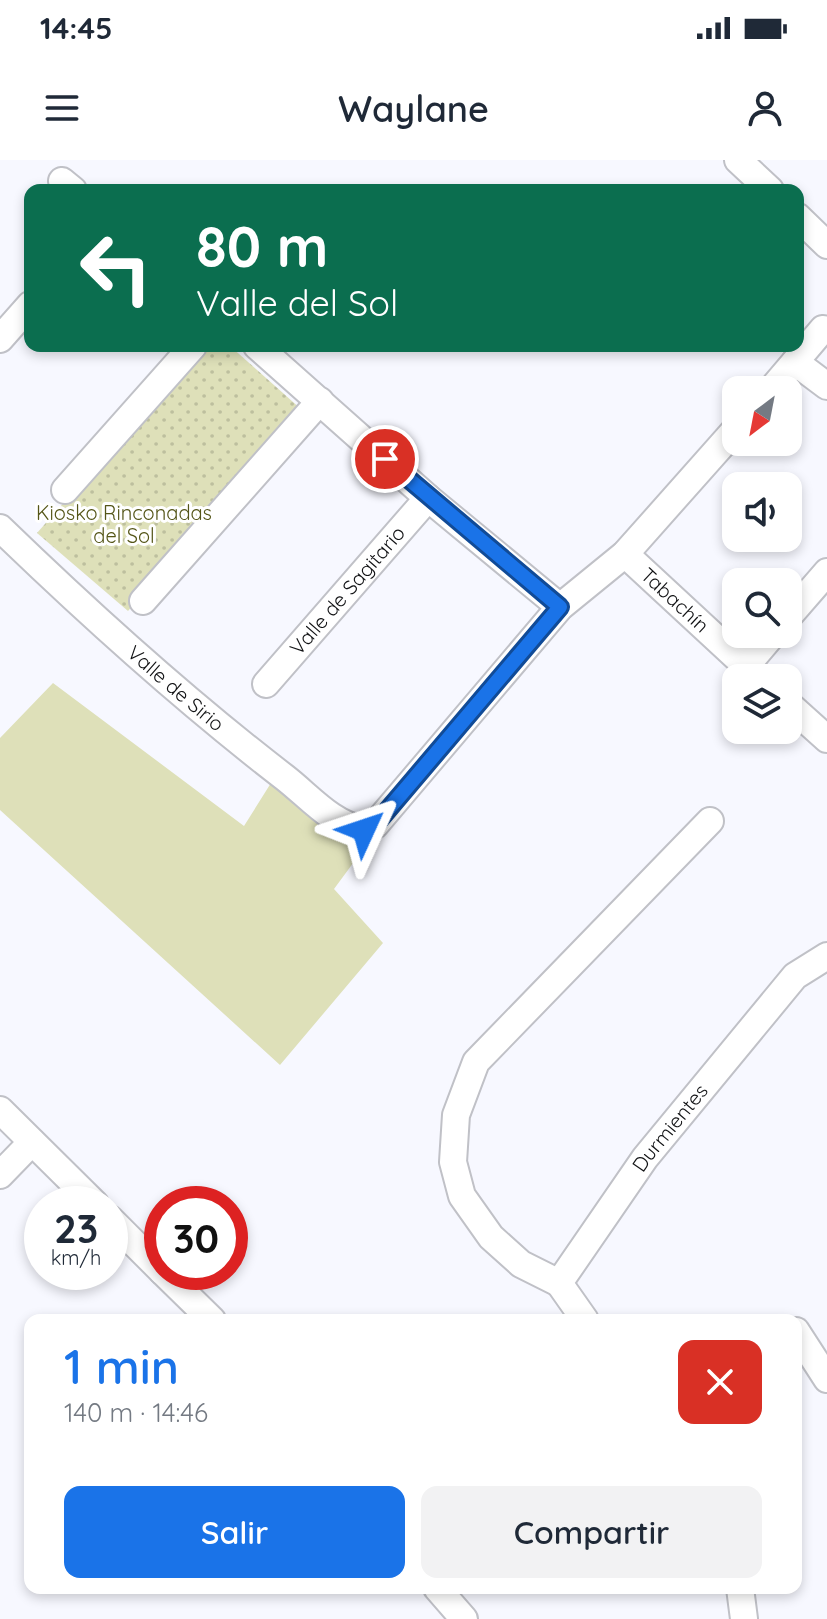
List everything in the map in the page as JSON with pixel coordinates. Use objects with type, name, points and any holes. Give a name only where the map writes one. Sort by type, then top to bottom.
[{"type":"street","points":[[738,160],[764,184]]},
{"type":"street","points":[[804,223],[827,245]]},
{"type":"street","points":[[0,339],[24,312]]},
{"type":"street","points":[[804,351],[823,329]]},
{"type":"street","points":[[65,490],[188,352]]},
{"type":"street","points":[[264,352],[428,498],[560,607],[625,554],[722,445]]},
{"type":"street","points":[[783,376],[803,352]]},
{"type":"street","points":[[795,362],[827,386]]},
{"type":"street","points":[[143,601],[320,401]]},
{"type":"street","name":"Valle de Sagitario","points":[[266,684],[428,498]]},
{"type":"street","name":"Valle de Sirio","points":[[0,528],[115,636],[226,732],[333,819],[364,830],[375,825],[560,607]]},
{"type":"street","name":"Tabachín","points":[[625,554],[744,664]]},
{"type":"street","points":[[802,601],[827,572]]},
{"type":"street","points":[[802,717],[827,739]]},
{"type":"street","points":[[581,1314],[559,1283],[521,1264],[491,1237],[462,1196],[453,1162],[456,1115],[476,1062],[710,821]]},
{"type":"street","name":"Durmientes","points":[[559,1283],[655,1146],[795,976],[827,956]]},
{"type":"street","points":[[1,1113],[77,1186]]},
{"type":"street","points":[[0,1175],[32,1142]]},
{"type":"street","points":[[128,1237],[144,1252]]},
{"type":"street","points":[[182,1290],[206,1314]]},
{"type":"street","points":[[802,1340],[827,1379]]},
{"type":"street","points":[[442,1594],[464,1619]]},
{"type":"street","points":[[741,1594],[744,1619]]},
{"type":"green space","name":"Kiosko Rinconadas del Sol","points":[[204,352],[237,352],[302,410],[128,611],[37,533]]},
{"type":"green space","points":[[53,683],[244,826],[276,775],[362,851],[334,889],[383,943],[280,1065],[0,810],[0,738]]},
{"type":"route","points":[[364,830],[375,825],[560,607],[385,459]]}]
